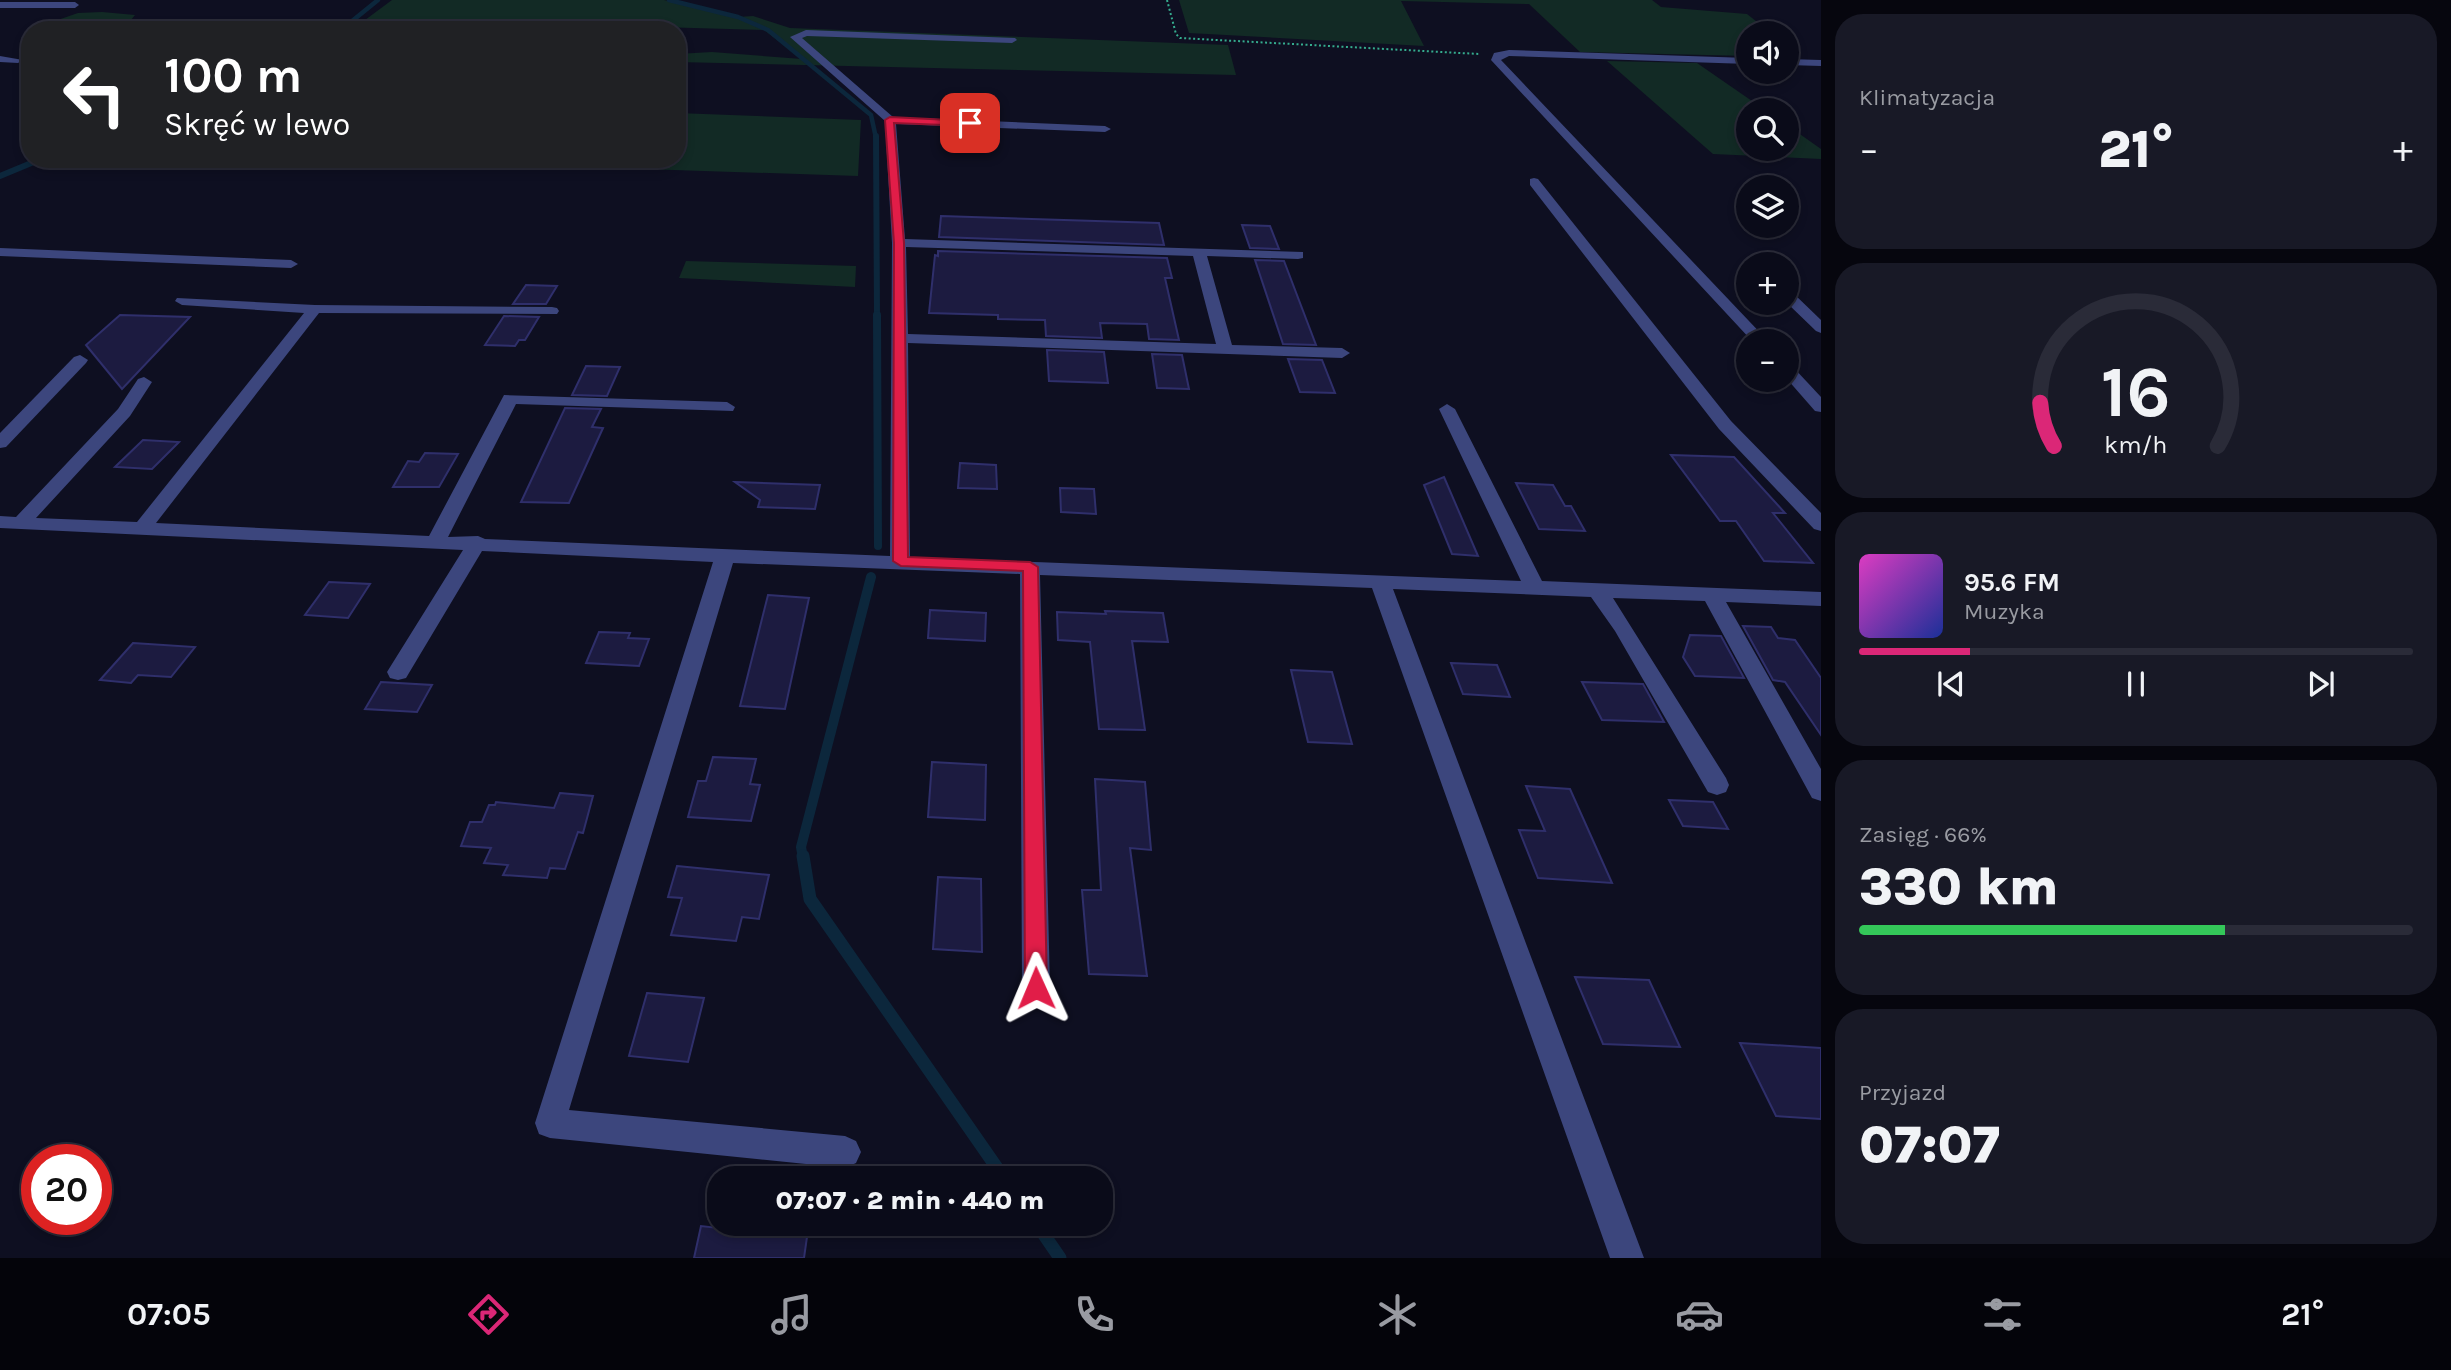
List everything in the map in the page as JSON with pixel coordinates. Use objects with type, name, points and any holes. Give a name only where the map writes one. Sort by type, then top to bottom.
[{"type":"street","points":[[0,5],[75,5]]},
{"type":"street","points":[[1012,40],[806,33],[794,37],[890,120],[1105,129]]},
{"type":"street","points":[[1736,61],[1497,55],[1496,60],[1749,329]]},
{"type":"street","points":[[0,59],[18,60]]},
{"type":"street","points":[[1799,62],[1821,63]]},
{"type":"street","points":[[890,120],[899,243],[901,561]]},
{"type":"street","points":[[1534,182],[1725,425],[1750,454],[1795,493],[1821,525]]},
{"type":"street","points":[[899,243],[1297,255]]},
{"type":"street","points":[[0,252],[291,264]]},
{"type":"street","points":[[1199,252],[1225,349]]},
{"type":"street","points":[[181,301],[315,309],[461,312],[481,308],[552,311]]},
{"type":"street","points":[[1799,307],[1821,328]]},
{"type":"street","points":[[142,528],[315,309]]},
{"type":"street","points":[[900,338],[1342,353]]},
{"type":"street","points":[[0,443],[80,360]]},
{"type":"street","points":[[21,523],[124,412],[144,382]]},
{"type":"street","points":[[1799,383],[1821,407]]},
{"type":"street","points":[[436,541],[510,400],[727,407]]},
{"type":"street","points":[[0,460],[59,403]]},
{"type":"street","points":[[1447,409],[1535,588]]},
{"type":"street","points":[[0,522],[478,542],[725,556],[1821,599]]},
{"type":"street","points":[[398,672],[478,542]]},
{"type":"street","points":[[725,556],[550,1123],[845,1152]]},
{"type":"street","points":[[1030,567],[1036,988]]},
{"type":"street","points":[[1380,582],[1628,1258]]},
{"type":"street","points":[[1597,590],[1623,626],[1717,785]]},
{"type":"street","points":[[1712,595],[1821,792]]},
{"type":"path","points":[[1167,0],[1176,34],[1180,38],[1497,55]]},
{"type":"green space","points":[[392,0],[664,0],[738,17],[753,16],[790,28],[1228,45],[1236,75],[686,62],[686,53],[712,52],[802,59],[764,30],[686,28],[686,21],[364,21]]},
{"type":"green space","points":[[1179,0],[1652,0],[1661,7],[1747,14],[1756,21],[1736,21],[1736,56],[1580,52],[1529,4],[1401,1],[1424,46],[1189,33]]},
{"type":"green space","points":[[78,13],[135,15],[131,20],[160,21],[55,21]]},
{"type":"green space","points":[[1607,61],[1697,63],[1748,98],[1736,98],[1736,155],[1713,154]]},
{"type":"green space","points":[[686,113],[861,120],[858,176],[612,168],[686,168]]},
{"type":"green space","points":[[1799,133],[1821,149],[1821,159],[1799,158]]},
{"type":"green space","points":[[686,261],[856,266],[855,287],[679,278]]},
{"type":"building","points":[[941,216],[1159,223],[1164,245],[939,237]]},
{"type":"building","points":[[1242,225],[1270,226],[1279,249],[1250,248]]},
{"type":"building","points":[[938,251],[1167,258],[1172,278],[1165,278],[1179,340],[1149,339],[1147,324],[1100,323],[1102,338],[1046,336],[1045,320],[998,319],[998,315],[929,313],[935,255],[938,256]]},
{"type":"building","points":[[1255,260],[1284,261],[1316,345],[1283,344]]},
{"type":"building","points":[[526,285],[557,286],[546,304],[513,304]]},
{"type":"building","points":[[120,315],[190,317],[122,389],[86,345]]},
{"type":"building","points":[[504,316],[539,317],[525,340],[519,340],[515,346],[485,345]]},
{"type":"building","points":[[1047,350],[1104,352],[1108,383],[1049,381]]},
{"type":"building","points":[[1152,354],[1182,355],[1189,389],[1157,388]]},
{"type":"building","points":[[1288,359],[1322,360],[1335,393],[1300,392]]},
{"type":"building","points":[[586,366],[620,367],[607,396],[572,395]]},
{"type":"building","points":[[565,408],[601,409],[592,427],[603,428],[569,503],[521,502]]},
{"type":"building","points":[[143,440],[179,442],[152,469],[115,467]]},
{"type":"building","points":[[425,453],[458,454],[439,487],[393,487],[408,461],[419,462]]},
{"type":"building","points":[[1671,455],[1734,457],[1785,513],[1773,513],[1813,563],[1764,561],[1736,521],[1720,521]]},
{"type":"building","points":[[960,463],[996,465],[997,489],[958,488]]},
{"type":"building","points":[[1444,477],[1478,556],[1452,554],[1424,485]]},
{"type":"building","points":[[735,482],[820,485],[815,509],[758,507],[760,500]]},
{"type":"building","points":[[1516,483],[1553,485],[1565,506],[1571,506],[1585,531],[1539,529]]},
{"type":"building","points":[[1060,488],[1094,489],[1096,514],[1061,512]]},
{"type":"building","points":[[329,582],[370,584],[348,618],[305,615]]},
{"type":"building","points":[[768,595],[809,598],[785,709],[740,706]]},
{"type":"building","points":[[930,610],[986,613],[985,641],[928,638]]},
{"type":"building","points":[[1105,611],[1163,613],[1168,642],[1132,641],[1145,730],[1099,729],[1090,642],[1058,640],[1057,612],[1106,614]]},
{"type":"building","points":[[1743,626],[1771,627],[1778,638],[1795,640],[1821,678],[1821,735],[1785,682],[1773,680]]},
{"type":"building","points":[[599,632],[630,633],[628,638],[649,639],[639,666],[586,663]]},
{"type":"building","points":[[1690,635],[1721,636],[1744,678],[1695,676],[1683,657]]},
{"type":"building","points":[[133,643],[195,647],[171,677],[138,675],[131,683],[100,680]]},
{"type":"building","points":[[1451,663],[1497,665],[1510,697],[1463,694]]},
{"type":"building","points":[[1291,670],[1332,672],[1352,744],[1308,742]]},
{"type":"building","points":[[381,682],[432,685],[417,712],[365,709]]},
{"type":"building","points":[[1582,682],[1643,684],[1664,722],[1602,720]]},
{"type":"building","points":[[713,757],[756,759],[750,784],[760,785],[751,821],[688,817],[698,781],[706,781]]},
{"type":"building","points":[[932,762],[986,765],[985,820],[928,817]]},
{"type":"building","points":[[1095,779],[1145,782],[1151,850],[1130,848],[1147,976],[1089,974],[1082,890],[1101,890]]},
{"type":"building","points":[[1526,786],[1570,789],[1612,883],[1538,878],[1519,830],[1545,831]]},
{"type":"building","points":[[560,793],[593,796],[583,833],[578,832],[565,869],[550,868],[547,878],[503,875],[508,865],[484,863],[491,848],[461,846],[470,822],[482,822],[489,805],[495,805],[496,802],[554,808]]},
{"type":"building","points":[[1669,800],[1713,802],[1728,829],[1683,826]]},
{"type":"building","points":[[677,866],[769,875],[759,919],[742,917],[736,941],[671,935],[682,898],[668,897]]},
{"type":"building","points":[[938,877],[981,879],[982,952],[933,949]]},
{"type":"building","points":[[1575,977],[1649,980],[1680,1047],[1603,1044]]},
{"type":"building","points":[[647,993],[704,998],[688,1062],[629,1056]]},
{"type":"building","points":[[1740,1043],[1821,1048],[1821,1119],[1776,1116]]},
{"type":"building","points":[[701,1226],[707,1227],[707,1236],[807,1236],[804,1258],[694,1258]]},
{"type":"waterway","points":[[352,21],[378,0]]},
{"type":"waterway","points":[[669,0],[738,17],[768,30],[871,115],[876,138]]},
{"type":"waterway","points":[[876,136],[877,317]]},
{"type":"waterway","points":[[0,176],[21,167]]},
{"type":"waterway","points":[[877,315],[878,546]]},
{"type":"waterway","points":[[803,858],[801,847],[871,577]]},
{"type":"waterway","points":[[803,856],[810,899],[996,1166]]},
{"type":"waterway","points":[[1045,1236],[1060,1258]]},
{"type":"route","points":[[970,123],[890,120],[899,243],[901,561],[1030,567],[1036,988]]}]
